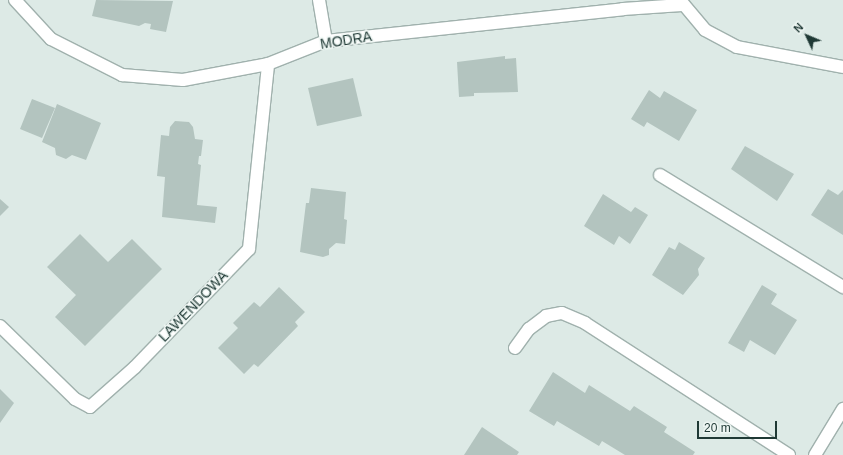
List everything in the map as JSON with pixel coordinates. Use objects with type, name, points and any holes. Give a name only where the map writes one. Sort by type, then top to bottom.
[{"type":"street","name":"MODRA","points":[[16,0],[51,39],[122,75],[183,80],[268,64],[326,41],[681,3]]},
{"type":"street","points":[[319,0],[326,41]]},
{"type":"street","points":[[681,3],[705,30],[737,47],[843,67]]},
{"type":"street","name":"LAWENDOWA","points":[[0,326],[75,399],[90,407],[135,367],[249,249],[268,64]]},
{"type":"street","points":[[660,175],[843,287]]},
{"type":"street","points":[[515,348],[529,329],[546,316],[562,313],[585,323],[789,455]]},
{"type":"street","points":[[815,455],[843,409]]},
{"type":"building","points":[[96,0],[173,1],[166,32],[150,29],[151,24],[145,23],[139,26],[92,16]]},
{"type":"building","points":[[505,56],[505,59],[516,58],[518,92],[474,93],[474,96],[459,97],[457,62]]},
{"type":"building","points":[[353,78],[362,116],[317,126],[308,88]]},
{"type":"building","points":[[649,90],[660,98],[664,91],[697,110],[679,141],[647,122],[644,127],[631,119]]},
{"type":"building","points":[[32,99],[55,108],[42,138],[20,129]]},
{"type":"building","points":[[57,104],[101,123],[86,160],[72,155],[66,159],[56,155],[55,148],[42,142]]},
{"type":"building","points":[[175,121],[189,122],[193,127],[195,139],[203,140],[201,156],[199,156],[198,164],[201,165],[197,205],[217,207],[215,223],[162,217],[165,177],[157,176],[161,135],[169,136],[170,127]]},
{"type":"building","points":[[745,146],[794,174],[777,201],[731,169]]},
{"type":"building","points":[[311,188],[346,192],[344,219],[347,220],[345,244],[336,243],[329,249],[329,255],[323,257],[300,252],[306,203],[309,203]]},
{"type":"building","points":[[828,189],[838,195],[843,190],[843,235],[811,215]]},
{"type":"building","points":[[603,194],[631,212],[635,207],[648,215],[630,244],[619,236],[614,245],[584,226]]},
{"type":"building","points":[[0,199],[9,207],[0,216]]},
{"type":"building","points":[[80,234],[108,262],[132,239],[162,269],[85,346],[55,317],[76,295],[47,267]]},
{"type":"building","points":[[679,242],[705,258],[698,269],[699,275],[683,295],[652,275],[669,247],[675,250]]},
{"type":"building","points":[[762,285],[777,294],[771,304],[797,320],[775,355],[750,340],[744,352],[728,343]]},
{"type":"building","points":[[279,287],[305,312],[295,322],[298,326],[258,367],[254,364],[244,374],[218,348],[238,328],[233,323],[254,302],[260,307]]},
{"type":"building","points":[[553,372],[585,393],[589,385],[630,411],[634,406],[667,427],[664,432],[695,452],[693,455],[625,455],[602,441],[599,446],[557,421],[554,426],[529,411]]},
{"type":"building","points":[[0,389],[14,403],[0,423]]},
{"type":"building","points":[[482,427],[519,452],[517,455],[464,455]]}]
